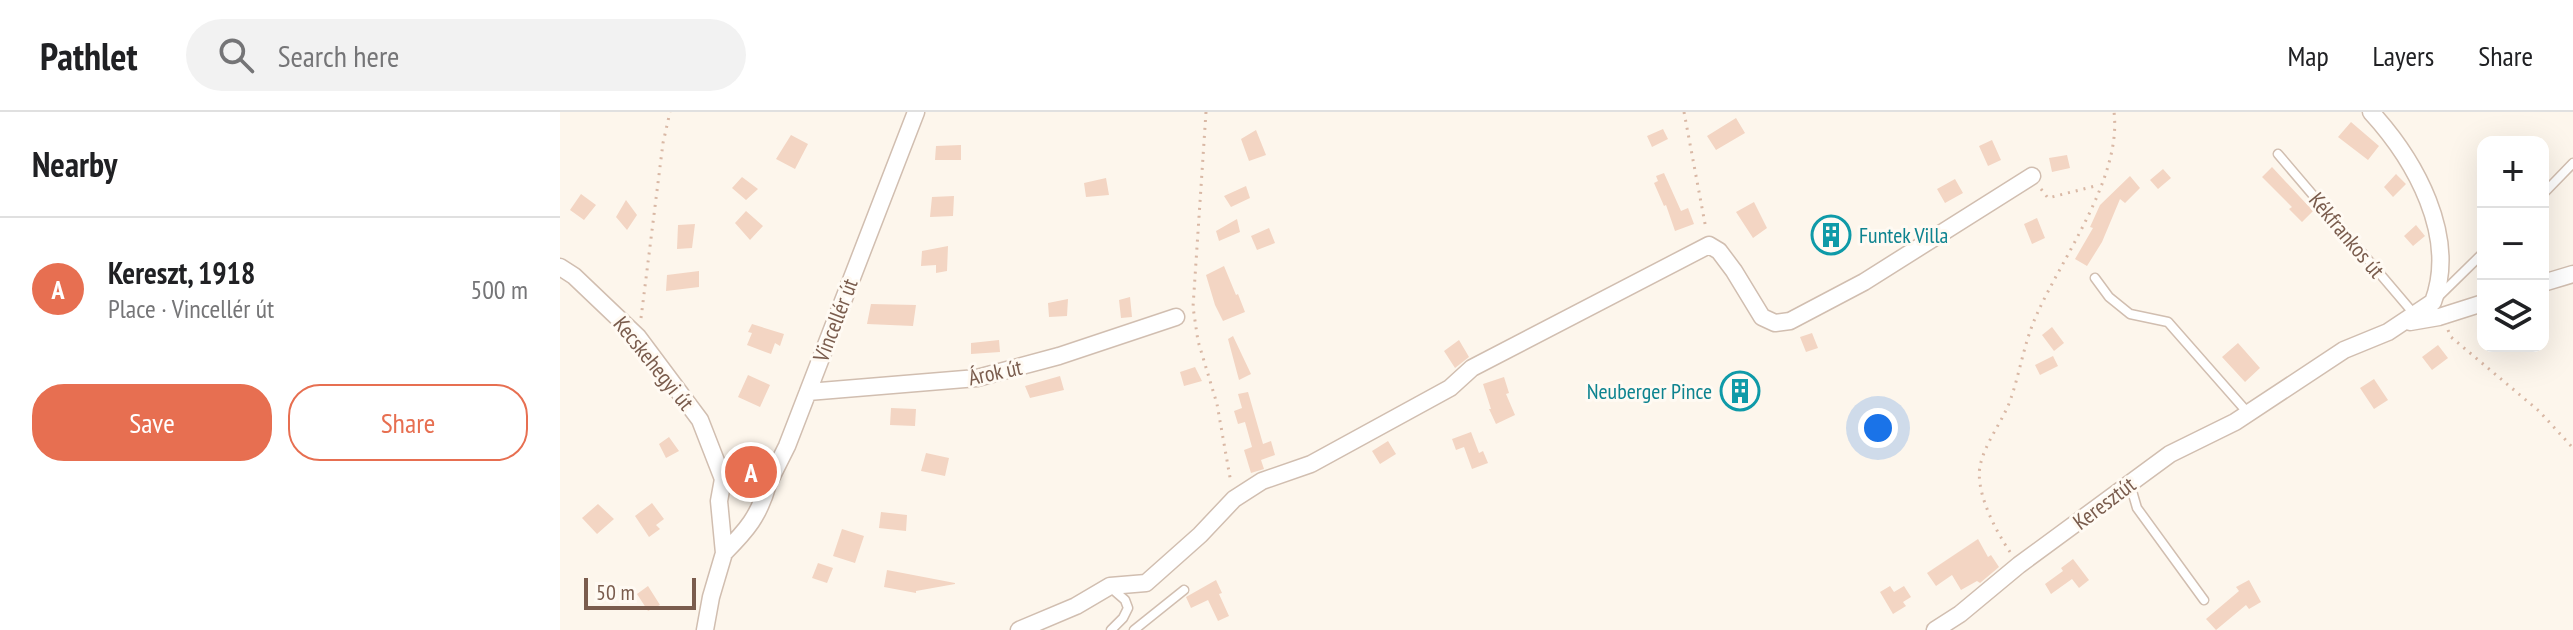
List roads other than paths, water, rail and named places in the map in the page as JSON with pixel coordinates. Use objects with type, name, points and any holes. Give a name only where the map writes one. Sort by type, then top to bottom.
[{"type":"street","name":"Vincellér út","points":[[724,553],[750,527],[763,503],[916,112]]},
{"type":"street","points":[[2371,112],[2401,149],[2437,228],[2442,255],[2436,310]]},
{"type":"street","points":[[1019,630],[1076,606],[1110,586],[1146,583],[1200,535],[1234,499],[1262,481],[1311,464],[1450,388],[1472,368],[1709,245],[1719,251],[1734,271],[1762,317],[1775,323],[1790,321],[1864,282],[2032,176]]},
{"type":"street","points":[[560,288],[567,271]]},
{"type":"street","name":"Kecskehegyi út","points":[[567,271],[638,337],[700,420],[723,479]]},
{"type":"street","points":[[2549,281],[2573,274]]},
{"type":"street","name":"Keresztút","points":[[1935,630],[2170,454],[2249,414],[2344,350],[2388,332],[2410,319],[2436,310],[2477,304]]},
{"type":"street","name":"Árok út","points":[[808,392],[977,378],[1059,356],[1176,317]]},
{"type":"street","points":[[705,630],[724,553],[719,501],[723,479],[768,484]]},
{"type":"lane","name":"Kékfrankos út","points":[[2278,154],[2410,319]]},
{"type":"lane","points":[[2549,188],[2573,163]]},
{"type":"lane","points":[[2436,310],[2477,260]]},
{"type":"lane","points":[[2095,278],[2109,297],[2130,314],[2168,322],[2249,414]]},
{"type":"lane","points":[[2129,483],[2137,508],[2204,600]]},
{"type":"lane","points":[[1110,586],[1125,600],[1128,608],[1111,630]]},
{"type":"lane","points":[[1134,630],[1184,590]]},
{"type":"place","name":"Funtek Villa","points":[[1831,235]]},
{"type":"place","name":"Neuberger Pince","points":[[1740,391]]},
{"type":"place","name":"Kereszt, 1918","points":[[751,472]]}]
